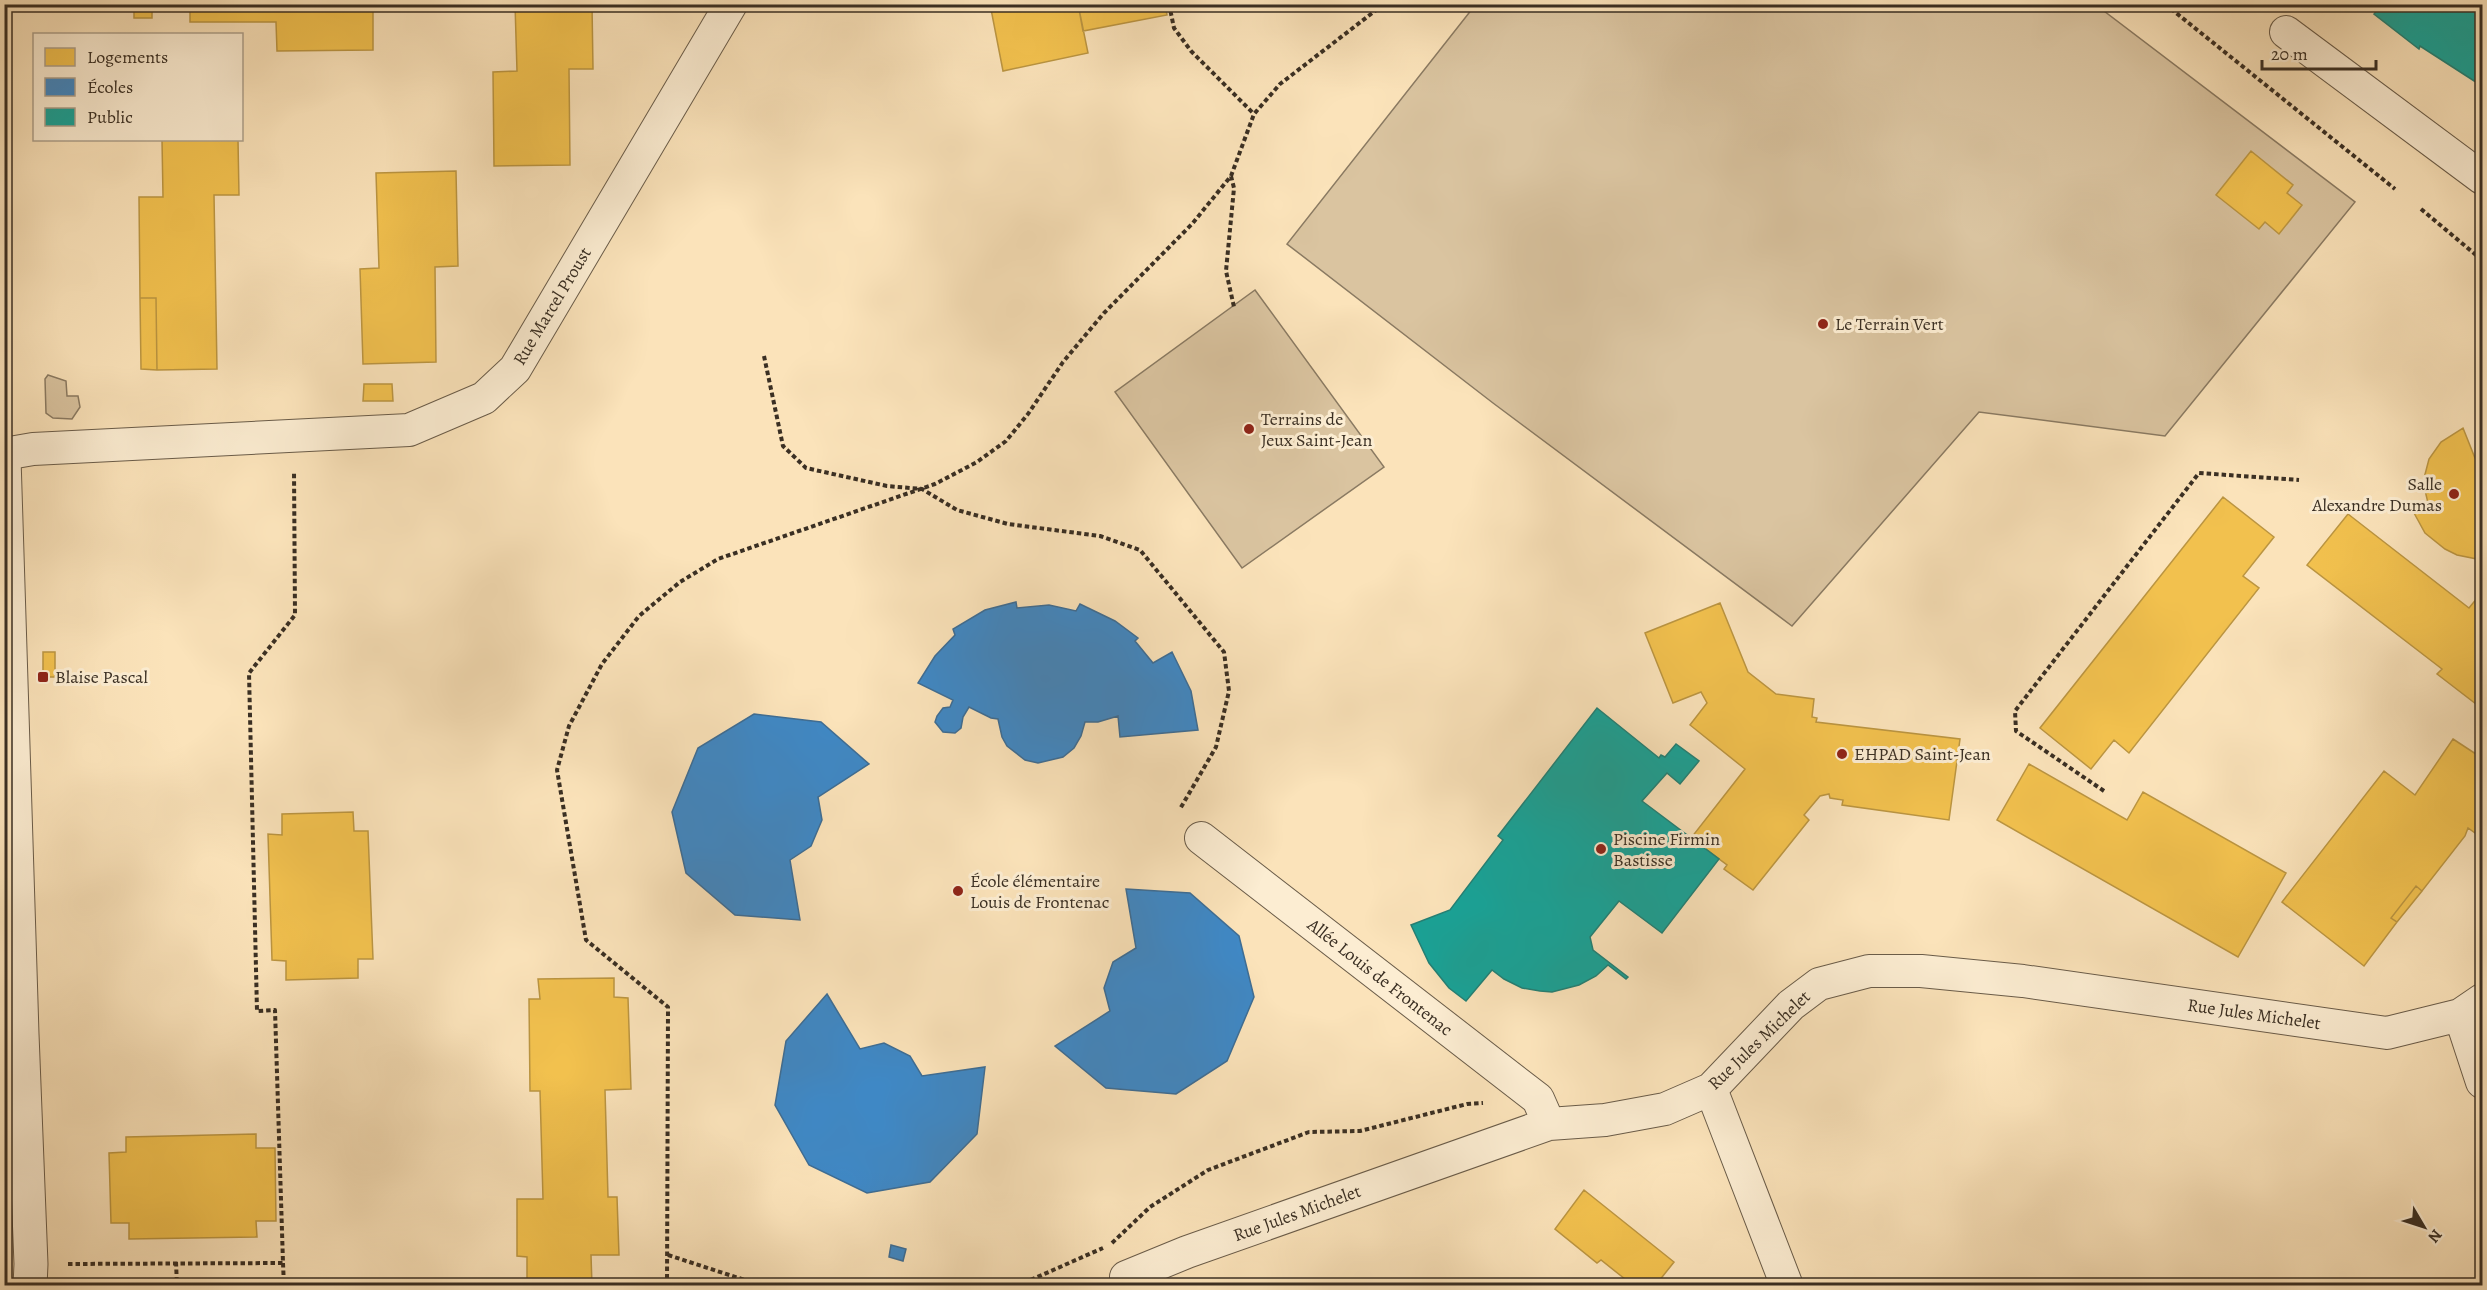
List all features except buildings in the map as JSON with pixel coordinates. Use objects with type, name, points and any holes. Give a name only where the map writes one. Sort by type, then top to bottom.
[{"type":"street","name":"Rue Marcel Proust","points":[[4,454],[33,448],[409,430],[484,398],[515,369],[731,4]]},
{"type":"street","points":[[2286,32],[2482,178]]},
{"type":"street","points":[[4,458],[30,1275]]},
{"type":"street","name":"Allée Louis de Frontenac","points":[[1201,838],[1543,1112]]},
{"type":"street","name":"Rue Jules Michelet","points":[[1121,1283],[1186,1252],[1543,1112],[1605,1120],[1665,1109],[1711,1089],[1791,1005],[1819,984],[1869,970],[1921,971],[2023,981],[2387,1033],[2471,1007]]},
{"type":"street","points":[[2471,1007],[2482,1082]]},
{"type":"street","points":[[1711,1089],[1787,1286]]},
{"type":"path","points":[[1169,4],[1174,28],[1191,51],[1254,114]]},
{"type":"path","points":[[667,1286],[668,1007],[586,940],[557,770],[569,726],[602,664],[639,616],[680,582],[718,559],[922,489],[977,462],[1006,441],[1028,414],[1063,362],[1097,321],[1192,224],[1231,176],[1254,114],[1280,84],[1310,59],[1367,20],[1384,4]]},
{"type":"path","points":[[2165,4],[2395,189]]},
{"type":"path","points":[[1231,176],[1234,188],[1226,271],[1234,307]]},
{"type":"path","points":[[2421,209],[2482,260]]},
{"type":"path","points":[[764,356],[783,446],[806,468],[887,486],[922,489],[957,510],[1008,524],[1100,536],[1140,550],[1224,652],[1229,691],[1216,747],[1180,810],[1201,838]]},
{"type":"path","points":[[284,1286],[275,1010],[257,1011],[249,673],[296,615],[294,436]]},
{"type":"path","points":[[2104,791],[2016,731],[2015,711],[2199,472],[2299,480]]},
{"type":"path","points":[[1017,1286],[1109,1245],[1150,1207],[1208,1170],[1309,1132],[1360,1131],[1467,1104],[1543,1112]]},
{"type":"path","points":[[668,1255],[763,1286]]},
{"type":"path","points":[[30,1275],[176,1262],[283,1263]]},
{"type":"path","points":[[176,1262],[177,1286]]},
{"type":"shaded area","name":"Le Terrain Vert","points":[[1476,4],[2096,5],[2355,202],[2165,436],[1979,412],[1792,626],[1493,403],[1287,244]]},
{"type":"shaded area","name":"Terrains de Jeux Saint-Jean","points":[[1255,290],[1384,467],[1242,568],[1115,392]]},
{"type":"shaded area","points":[[48,375],[66,381],[67,396],[78,396],[80,407],[72,419],[53,418],[46,413],[45,379]]},
{"type":"place","name":"Le Terrain Vert","points":[[1823,324]]},
{"type":"place","name":"Terrains de Jeux Saint-Jean","points":[[1249,429]]},
{"type":"place","name":"Salle Alexandre Dumas","points":[[2454,494]]},
{"type":"place","name":"Blaise Pascal","points":[[43,677]]},
{"type":"place","name":"EHPAD Saint-Jean","points":[[1842,754]]},
{"type":"place","name":"Piscine Firmin Bastisse","points":[[1601,849]]},
{"type":"place","name":"École élémentaire Louis de Frontenac","points":[[958,891]]}]
